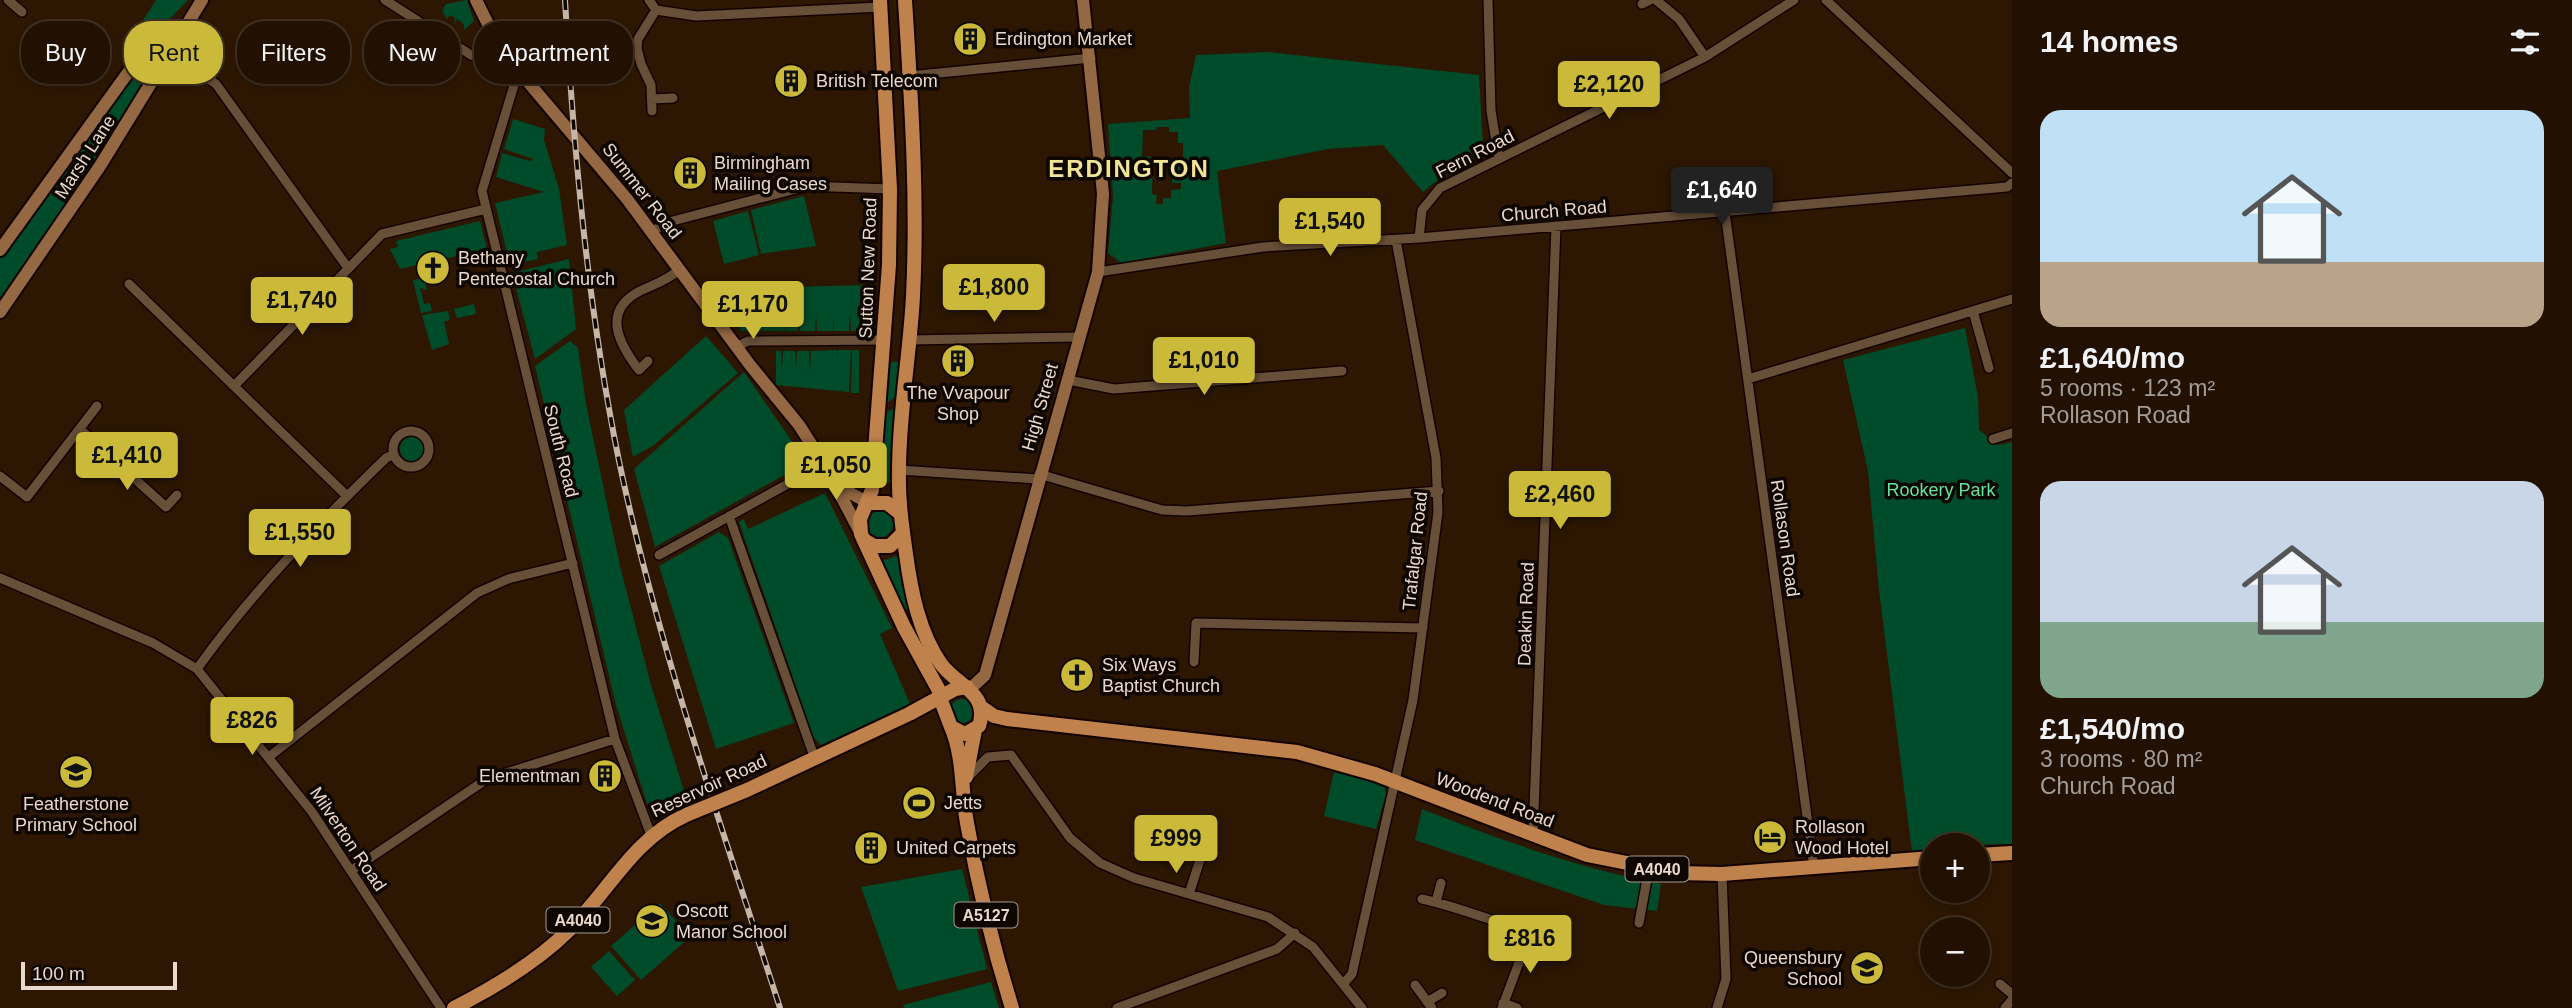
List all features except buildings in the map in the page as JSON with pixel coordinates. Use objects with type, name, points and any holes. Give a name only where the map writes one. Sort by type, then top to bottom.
[{"type":"main road","name":"Marsh Lane","points":[[190,21],[202,0]]},
{"type":"main road","name":"Summer Road","points":[[476,0],[486,21]]},
{"type":"main road","points":[[905,0],[914,225],[910,340],[899,470],[903,533],[912,594],[922,624],[941,664],[968,688],[981,707],[977,728],[965,734],[928,714],[909,714]]},
{"type":"main road","name":"High Street","points":[[968,688],[985,675],[1038,476],[1098,272],[1103,194],[1083,0]]},
{"type":"main road","name":"Sutton New Road","points":[[862,537],[860,519],[869,503],[885,340],[890,189],[880,4]]},
{"type":"main road","name":"Marsh Lane","points":[[0,250],[132,67],[192,17]]},
{"type":"main road","name":"Marsh Lane","points":[[0,312],[82,195],[151,84]]},
{"type":"main road","name":"Summer Road","points":[[528,84],[652,232],[736,347],[799,425],[826,466],[941,697]]},
{"type":"main road","name":"Summer Road","points":[[826,466],[852,494],[869,503]]},
{"type":"main road","points":[[869,503],[887,503],[901,514]]},
{"type":"main road","points":[[862,537],[874,546],[890,546],[903,533]]},
{"type":"main road","points":[[950,725],[941,697],[968,688]]},
{"type":"main road","name":"Reservoir Road","points":[[454,1008],[551,947],[571,928],[651,835],[686,815],[815,759],[941,697]]},
{"type":"main road","name":"Woodend Road","points":[[981,707],[994,716],[1049,725],[1297,752],[1396,782],[1587,855],[1648,868],[1722,874],[1920,859]]},
{"type":"main road","name":"A5127","points":[[950,725],[960,762],[967,821],[989,930],[1012,1008]]},
{"type":"main road","name":"Woodend Road","points":[[977,728],[1049,725]]},
{"type":"main road","name":"A5127","points":[[967,821],[966,779],[977,728]]},
{"type":"main road","points":[[1990,854],[2012,853]]},
{"type":"street","points":[[8,0],[22,12]]},
{"type":"street","points":[[385,0],[474,56]]},
{"type":"street","points":[[649,0],[656,10],[696,16],[880,4]]},
{"type":"street","points":[[1488,0],[1492,111],[1499,159]]},
{"type":"street","points":[[1656,0],[1679,19],[1705,57]]},
{"type":"street","name":"Fern Road","points":[[1419,238],[1422,210],[1440,188],[1705,57],[1794,0]]},
{"type":"street","points":[[1826,0],[2012,173]]},
{"type":"street","points":[[652,111],[651,85],[640,64],[637,48],[638,39],[656,10]]},
{"type":"street","points":[[909,76],[1091,58]]},
{"type":"street","points":[[216,84],[348,268]]},
{"type":"street","name":"South Road","points":[[514,84],[484,184],[486,209],[615,739],[651,835]]},
{"type":"street","points":[[652,99],[673,98]]},
{"type":"street","name":"Church Road","points":[[1098,272],[1263,247],[1396,240],[1725,212],[2007,187],[2012,183]]},
{"type":"street","points":[[652,232],[664,223],[807,186],[890,189]]},
{"type":"street","points":[[235,385],[382,234],[486,209]]},
{"type":"street","name":"Rollason Road","points":[[1725,212],[1814,868]]},
{"type":"street","name":"Deakin Road","points":[[1533,836],[1556,226]]},
{"type":"street","name":"Trafalgar Road","points":[[1345,982],[1352,974],[1413,700],[1439,491],[1436,458],[1396,240]]},
{"type":"street","points":[[648,361],[639,370],[626,352],[618,339],[618,317],[630,298],[665,282],[679,271]]},
{"type":"street","points":[[129,284],[347,496]]},
{"type":"street","points":[[1748,379],[2012,299]]},
{"type":"street","points":[[1973,311],[1989,368]]},
{"type":"street","points":[[910,340],[1078,337]]},
{"type":"street","points":[[736,347],[748,341],[885,340]]},
{"type":"street","points":[[1068,380],[1114,389],[1342,371]]},
{"type":"street","points":[[0,476],[26,497],[97,405]]},
{"type":"street","points":[[79,429],[166,507],[177,495]]},
{"type":"street","points":[[404,432],[420,433],[428,442],[428,456],[414,468],[405,467],[394,454],[395,442],[404,432]]},
{"type":"street","points":[[1993,439],[2012,433]]},
{"type":"street","points":[[197,669],[247,605],[347,496],[386,457],[394,454]]},
{"type":"street","points":[[659,555],[826,466]]},
{"type":"street","points":[[899,470],[1038,476],[1162,510],[1187,511],[1439,491]]},
{"type":"street","points":[[729,516],[815,759]]},
{"type":"street","points":[[270,755],[477,593],[508,579],[573,563]]},
{"type":"street","name":"Milverton Road","points":[[0,578],[153,643],[197,669],[270,755],[352,870],[441,1008]]},
{"type":"street","points":[[1194,662],[1196,623],[1423,628]]},
{"type":"street","points":[[352,870],[487,779],[615,739]]},
{"type":"street","points":[[966,779],[988,757],[1011,755],[1070,838],[1100,863],[1134,878],[1268,917],[1313,947],[1345,982],[1362,1008]]},
{"type":"street","points":[[1189,894],[1206,841],[1216,846]]},
{"type":"street","points":[[1639,923],[1648,868]]},
{"type":"street","points":[[1717,1008],[1726,979],[1722,874]]},
{"type":"street","points":[[1436,902],[1441,883]]},
{"type":"street","points":[[1422,899],[1544,936]]},
{"type":"street","points":[[1117,1008],[1277,949],[1295,933]]},
{"type":"street","points":[[1517,1008],[1503,1006],[1530,933]]},
{"type":"street","points":[[2000,984],[2012,993]]},
{"type":"street","points":[[1415,985],[1429,1005],[1442,993]]},
{"type":"street","points":[[2005,1008],[2012,1000]]},
{"type":"green space","points":[[156,0],[188,0],[168,21],[143,21]]},
{"type":"green space","points":[[467,0],[474,21],[464,30],[464,24],[457,19],[454,21],[455,18],[450,15],[447,19],[442,11],[446,4]]},
{"type":"green space","points":[[1268,52],[1479,75],[1483,147],[1423,192],[1383,145],[1328,149],[1217,171],[1226,243],[1121,263],[1108,253],[1113,196],[1108,124],[1190,118],[1189,87],[1196,55]],"holes":[[[1169,127],[1169,132],[1178,132],[1178,143],[1183,143],[1183,158],[1172,158],[1172,183],[1181,183],[1181,189],[1171,190],[1171,198],[1163,198],[1163,204],[1156,204],[1157,195],[1152,194],[1153,157],[1142,156],[1143,130]]]},
{"type":"green space","points":[[124,83],[144,84],[51,231],[0,301],[0,257],[43,201]]},
{"type":"green space","points":[[513,119],[545,129],[544,140],[559,189],[567,245],[537,252],[538,259],[510,265],[495,203],[544,192],[496,177],[502,153],[529,161],[533,159],[504,149]]},
{"type":"green space","points":[[804,196],[816,246],[761,254],[751,210]]},
{"type":"green space","points":[[748,211],[759,255],[724,264],[713,221]]},
{"type":"green space","points":[[480,221],[487,249],[400,269],[390,249],[398,247],[396,241]]},
{"type":"green space","points":[[569,259],[576,329],[535,359],[512,273]]},
{"type":"green space","points":[[424,278],[427,290],[420,288],[424,304],[430,303],[432,311],[421,313],[413,280]]},
{"type":"green space","points":[[868,285],[866,331],[851,331],[850,313],[849,331],[834,331],[833,317],[833,331],[817,331],[816,313],[815,331],[800,331],[799,313],[798,331],[786,331],[786,313],[785,331],[759,331],[759,313],[757,331],[740,331],[740,298],[749,288]]},
{"type":"green space","points":[[474,304],[476,314],[457,318],[454,309]]},
{"type":"green space","points":[[448,311],[450,320],[444,322],[449,344],[432,350],[422,315]]},
{"type":"green space","name":"Rookery Park","points":[[1965,328],[1978,397],[1979,430],[1998,445],[2012,442],[2012,844],[1990,844],[1990,833],[1920,833],[1920,851],[1912,852],[1879,590],[1868,471],[1843,360]]},
{"type":"green space","points":[[706,336],[738,373],[654,445],[633,457],[624,410]]},
{"type":"green space","points":[[570,341],[578,348],[586,404],[620,566],[651,685],[685,794],[648,807],[616,705],[535,366]]},
{"type":"green space","points":[[837,350],[838,357],[838,350],[851,350],[849,392],[776,385],[776,351],[781,351],[782,369],[783,351],[795,351],[796,370],[797,351],[809,351],[810,370],[811,351]]},
{"type":"green space","points":[[852,350],[859,350],[859,393],[851,393]]},
{"type":"green space","points":[[890,362],[901,362],[897,396],[885,404]]},
{"type":"green space","points":[[744,372],[805,460],[804,464],[655,547],[634,469]]},
{"type":"green space","points":[[897,406],[893,483],[878,482],[884,414]]},
{"type":"green space","points":[[412,437],[421,440],[424,449],[421,458],[412,461],[403,458],[400,449],[403,440]]},
{"type":"green space","points":[[825,493],[892,628],[880,634],[910,704],[821,745],[814,738],[739,522],[744,519],[748,529]]},
{"type":"green space","points":[[880,511],[890,514],[893,524],[890,534],[880,537],[870,534],[867,524],[870,514]]},
{"type":"green space","points":[[719,532],[728,538],[794,723],[716,749],[659,566]]},
{"type":"green space","points":[[896,556],[900,559],[909,608],[903,610],[882,561]]},
{"type":"green space","points":[[962,699],[973,706],[974,711],[967,722],[962,723],[951,716],[950,711],[957,700]]},
{"type":"green space","points":[[1334,772],[1384,785],[1386,794],[1376,829],[1324,816]]},
{"type":"green space","points":[[1422,809],[1540,852],[1599,870],[1661,884],[1657,911],[1604,905],[1415,840]]},
{"type":"green space","points":[[962,869],[987,969],[898,991],[861,887]]},
{"type":"green space","points":[[660,903],[690,937],[641,980],[611,946]]},
{"type":"green space","points":[[609,951],[635,980],[617,996],[591,967]]},
{"type":"green space","points":[[991,982],[999,1008],[904,1008],[903,1005]]},
{"type":"railway","points":[[565,0],[584,232],[599,347],[619,461],[652,599],[672,668],[780,1008]]},
{"type":"place","name":"Erdington Market","points":[[970,39]]},
{"type":"place","name":"British Telecom","points":[[791,81]]},
{"type":"place","name":"Birmingham Mailing Cases","points":[[690,173]]},
{"type":"place","name":"Bethany Pentecostal Church","points":[[433,268]]},
{"type":"place","name":"The Vvapour Shop","points":[[958,361]]},
{"type":"place","name":"Six Ways Baptist Church","points":[[1077,675]]},
{"type":"place","name":"Featherstone Primary School","points":[[76,772]]},
{"type":"place","name":"Elementman","points":[[605,776]]},
{"type":"place","name":"Jetts","points":[[919,803]]},
{"type":"place","name":"Rollason Wood Hotel","points":[[1770,837]]},
{"type":"place","name":"United Carpets","points":[[871,848]]},
{"type":"place","name":"Oscott Manor School","points":[[652,921]]},
{"type":"place","name":"Queensbury School","points":[[1867,968]]},
{"type":"district","name":"ERDINGTON","points":[[1129,169]]}]
